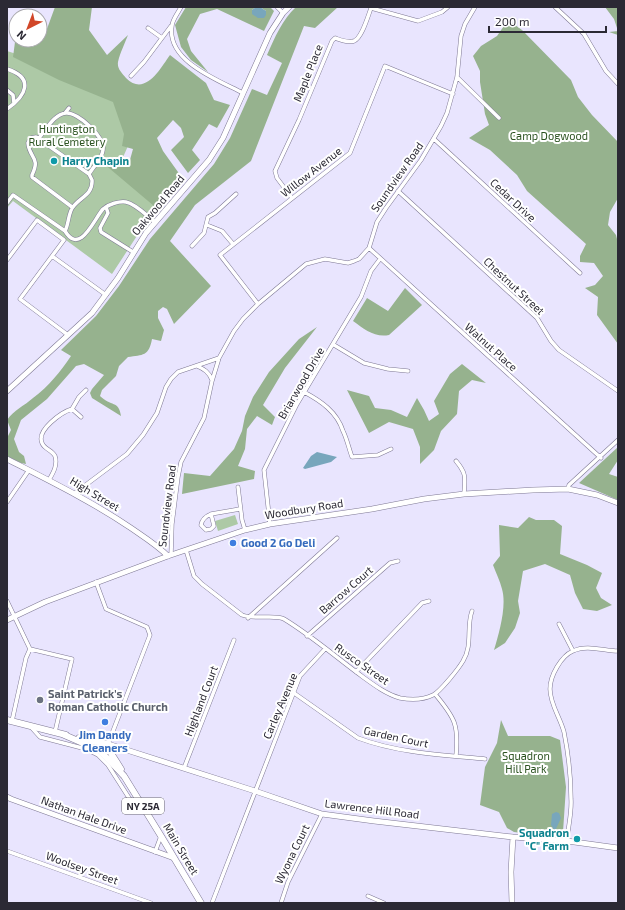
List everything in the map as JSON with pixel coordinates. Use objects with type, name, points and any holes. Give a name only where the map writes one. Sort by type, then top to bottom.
[{"type":"main road","name":"Oakwood Road","points":[[7,391],[92,313],[106,295],[146,233],[217,150],[270,33],[283,13],[289,7]]},
{"type":"main road","name":"High Street","points":[[7,459],[75,493],[125,524],[169,555]]},
{"type":"main road","name":"Woodbury Road","points":[[7,620],[45,602],[169,555],[245,530],[270,524],[464,494],[568,489],[618,503]]},
{"type":"main road","name":"Main Street","points":[[10,721],[108,744],[109,750],[118,763],[124,776],[201,903]]},
{"type":"main road","name":"Main Street","points":[[62,734],[98,750],[124,776]]},
{"type":"main road","name":"Lawrence Hill Road","points":[[108,744],[322,814],[618,848]]},
{"type":"main road","name":"Nathan Hale Drive","points":[[7,797],[174,858]]},
{"type":"main road","points":[[512,903],[511,872],[513,837]]},
{"type":"street","points":[[132,76],[163,38],[172,25],[181,7]]},
{"type":"street","points":[[277,7],[283,13]]},
{"type":"street","name":"Maple Place","points":[[292,198],[277,178],[275,171],[299,120],[332,41],[335,38],[348,42],[354,41],[359,37],[371,8],[418,21],[442,12],[448,7]]},
{"type":"street","name":"Soundview Road","points":[[169,555],[178,477],[182,462],[204,418],[212,381],[219,358],[234,331],[243,319],[258,304],[306,264],[325,259],[348,262],[354,261],[359,259],[369,248],[378,222],[386,208],[421,160],[434,139],[447,112],[453,94],[461,36],[465,24],[475,7]]},
{"type":"street","points":[[555,7],[584,34],[606,71],[618,84]]},
{"type":"street","points":[[172,25],[175,46],[183,57],[195,67],[243,93]]},
{"type":"street","points":[[148,28],[163,38],[173,40]]},
{"type":"street","name":"Willow Avenue","points":[[258,304],[220,255],[350,152],[385,66],[453,94]]},
{"type":"street","points":[[7,69],[20,75],[25,84],[25,90],[22,95],[14,104],[7,108]]},
{"type":"street","points":[[456,77],[499,118]]},
{"type":"street","points":[[7,90],[13,95],[15,100],[14,104]]},
{"type":"street","points":[[39,138],[53,121],[65,114],[69,108]]},
{"type":"street","points":[[65,114],[70,114],[88,125],[103,143],[104,150],[88,174]]},
{"type":"street","points":[[65,231],[72,207],[91,190],[92,180],[88,174],[39,138],[34,137],[29,140],[28,143],[29,150],[36,165],[30,176],[72,207]]},
{"type":"street","name":"Cedar Drive","points":[[434,139],[580,273]]},
{"type":"street","name":"Chestnut Street","points":[[398,191],[536,318],[551,341],[559,350],[618,391]]},
{"type":"street","points":[[7,203],[12,194],[65,231],[75,240],[87,232],[106,207],[121,202],[130,204],[155,222]]},
{"type":"street","points":[[192,246],[204,233],[208,217],[215,213],[236,194]]},
{"type":"street","points":[[106,207],[108,213],[100,228],[101,232],[134,252]]},
{"type":"street","points":[[7,260],[36,220],[64,240],[20,299],[68,335]]},
{"type":"street","points":[[207,225],[222,231],[233,244]]},
{"type":"street","name":"Walnut Place","points":[[369,248],[600,458]]},
{"type":"street","points":[[52,256],[106,295]]},
{"type":"street","name":"Briarwood Drive","points":[[270,524],[264,470],[304,392],[362,297],[371,271],[380,259]]},
{"type":"street","points":[[334,344],[364,363],[388,369],[408,371]]},
{"type":"street","points":[[75,493],[119,461],[143,436],[157,413],[166,387],[178,372],[219,358]]},
{"type":"street","points":[[196,366],[204,369],[210,375],[212,381]]},
{"type":"street","points":[[49,480],[56,464],[55,456],[42,444],[41,436],[44,430],[58,416],[72,409],[79,397],[86,390]]},
{"type":"street","points":[[304,392],[327,407],[336,418],[343,430],[352,457],[378,455],[391,449]]},
{"type":"street","points":[[72,409],[80,417]]},
{"type":"street","points":[[568,489],[570,484],[618,440]]},
{"type":"street","points":[[456,461],[464,470],[464,494]]},
{"type":"street","points":[[7,502],[29,470]]},
{"type":"street","points":[[238,487],[240,509],[245,530]]},
{"type":"street","points":[[211,514],[214,526],[212,529],[206,530],[201,525],[206,516],[211,514],[240,509]]},
{"type":"street","points":[[248,618],[337,538]]},
{"type":"street","points":[[186,550],[194,576],[242,615],[248,618],[282,618],[325,649]]},
{"type":"street","name":"Barrow Court","points":[[307,636],[390,563],[398,561]]},
{"type":"street","points":[[96,582],[106,609],[147,627],[150,635],[108,744]]},
{"type":"street","points":[[356,672],[422,603],[429,600]]},
{"type":"street","points":[[7,601],[30,648],[26,658],[10,721]]},
{"type":"street","points":[[456,756],[457,732],[455,722],[450,713],[434,694],[442,688],[463,661],[469,649],[469,624],[472,611]]},
{"type":"street","points":[[559,624],[572,651]]},
{"type":"street","name":"Highland Court","points":[[184,768],[234,640]]},
{"type":"street","points":[[30,648],[72,659],[55,732]]},
{"type":"street","points":[[567,841],[571,800],[567,753],[564,730],[552,701],[550,688],[551,679],[556,668],[572,651],[586,648],[600,648],[618,651]]},
{"type":"street","name":"Rusco Street","points":[[325,649],[378,687],[400,698],[424,698],[434,694]]},
{"type":"street","name":"Carley Avenue","points":[[212,903],[300,676],[325,649]]},
{"type":"street","name":"Garden Court","points":[[294,693],[363,740],[408,751],[485,759]]},
{"type":"street","name":"Main Street","points":[[31,726],[40,737],[86,749],[98,755],[108,765],[131,801],[143,806]]},
{"type":"street","name":"Wyona Court","points":[[281,903],[288,882],[322,814]]},
{"type":"street","points":[[155,852],[161,836]]},
{"type":"street","name":"Woolsey Street","points":[[7,851],[151,903]]},
{"type":"street","points":[[368,896],[384,903]]},
{"type":"green space","points":[[55,7],[92,7],[89,30],[107,55],[128,35],[118,64],[121,73],[133,83],[146,83],[157,73],[170,55],[206,83],[214,100],[230,105],[217,128],[209,124],[192,150],[200,160],[188,173],[171,150],[184,137],[181,128],[173,120],[157,138],[163,151],[183,179],[154,206],[103,163],[118,159],[128,167],[133,149],[122,146],[124,134],[113,102],[59,80],[13,57],[14,48],[48,48],[48,26]]},
{"type":"green space","points":[[186,7],[256,7],[252,10],[266,11],[260,7],[270,7],[274,11],[264,31],[217,9],[200,14],[187,39],[191,51],[208,72],[191,60],[181,47],[175,25]]},
{"type":"green space","points":[[296,7],[338,7],[315,28],[304,26],[251,161],[195,205],[170,241],[211,286],[174,324],[167,309],[163,307],[158,311],[158,318],[164,330],[161,341],[152,339],[151,345],[147,352],[138,356],[128,357],[119,366],[116,376],[102,390],[100,396],[116,406],[120,411],[121,416],[92,398],[90,393],[92,389],[104,375],[84,364],[76,366],[47,399],[21,420],[14,439],[19,452],[24,456],[26,464],[7,456],[7,438],[11,430],[7,420],[44,389],[58,373],[71,356],[61,350],[96,316],[119,286],[150,239],[214,164],[230,138],[252,89],[267,95],[282,63],[267,55],[283,23]]},
{"type":"green space","points":[[605,7],[618,7],[618,31],[614,19]]},
{"type":"green space","name":"Camp Dogwood","points":[[508,20],[522,30],[571,80],[578,97],[592,115],[618,142],[618,198],[610,212],[608,225],[616,235],[618,243],[618,344],[597,315],[598,297],[585,288],[595,285],[603,276],[594,263],[580,262],[580,256],[586,244],[527,191],[517,175],[490,150],[469,138],[489,125],[485,114],[480,82],[480,71],[473,56],[481,46],[497,36]]},
{"type":"green space","points":[[618,31],[618,35],[609,32]]},
{"type":"green space","name":"Huntington Rural Cemetery","points":[[7,51],[73,72],[112,92],[131,139],[117,171],[160,206],[148,219],[112,274],[13,201],[7,208]]},
{"type":"green space","points":[[405,288],[422,305],[389,335],[384,336],[374,334],[353,321],[367,298],[388,311]]},
{"type":"green space","points":[[317,327],[285,368],[263,405],[275,417],[272,425],[257,416],[247,429],[245,449],[238,466],[255,471],[254,479],[182,494],[184,473],[210,476],[234,449],[242,431],[245,416],[253,397],[269,372],[299,339]]},
{"type":"green space","points":[[462,364],[486,383],[472,380],[459,391],[457,414],[441,431],[434,450],[420,464],[420,447],[413,429],[389,422],[369,433],[347,390],[369,396],[375,408],[391,410],[407,417],[417,398],[429,421],[439,414],[434,401],[450,374]]},
{"type":"green space","points":[[618,447],[618,460],[609,474],[618,477],[618,500],[579,483]]},
{"type":"green space","points":[[235,515],[238,524],[218,531],[215,521]]},
{"type":"green space","points":[[529,517],[536,520],[554,520],[562,526],[560,554],[602,573],[596,588],[601,598],[612,605],[597,611],[583,609],[575,593],[570,575],[545,564],[523,571],[518,601],[520,613],[515,628],[505,643],[494,650],[502,620],[504,603],[502,589],[493,565],[500,556],[499,525],[518,528]]},
{"type":"green space","name":"Squadron Hill Park","points":[[501,720],[508,736],[550,736],[560,740],[566,787],[563,832],[559,838],[514,832],[507,828],[499,812],[480,805],[485,767],[497,743]]},
{"type":"water","points":[[256,7],[260,7],[266,11],[264,18],[258,18],[252,14],[252,10]]},
{"type":"water","points":[[317,452],[337,457],[331,462],[305,469],[303,468],[311,456]]},
{"type":"water","points":[[556,812],[559,813],[561,818],[555,831],[551,825],[552,814]]},
{"type":"place","name":"Harry Chapin","points":[[54,161]]},
{"type":"place","name":"Good 2 Go Deli","points":[[233,543]]},
{"type":"place","name":"Saint Patrick's Roman Catholic Church","points":[[40,700]]},
{"type":"place","name":"Jim Dandy Cleaners","points":[[105,722]]},
{"type":"place","name":"Squadron \"C\" Farm","points":[[577,839]]}]
